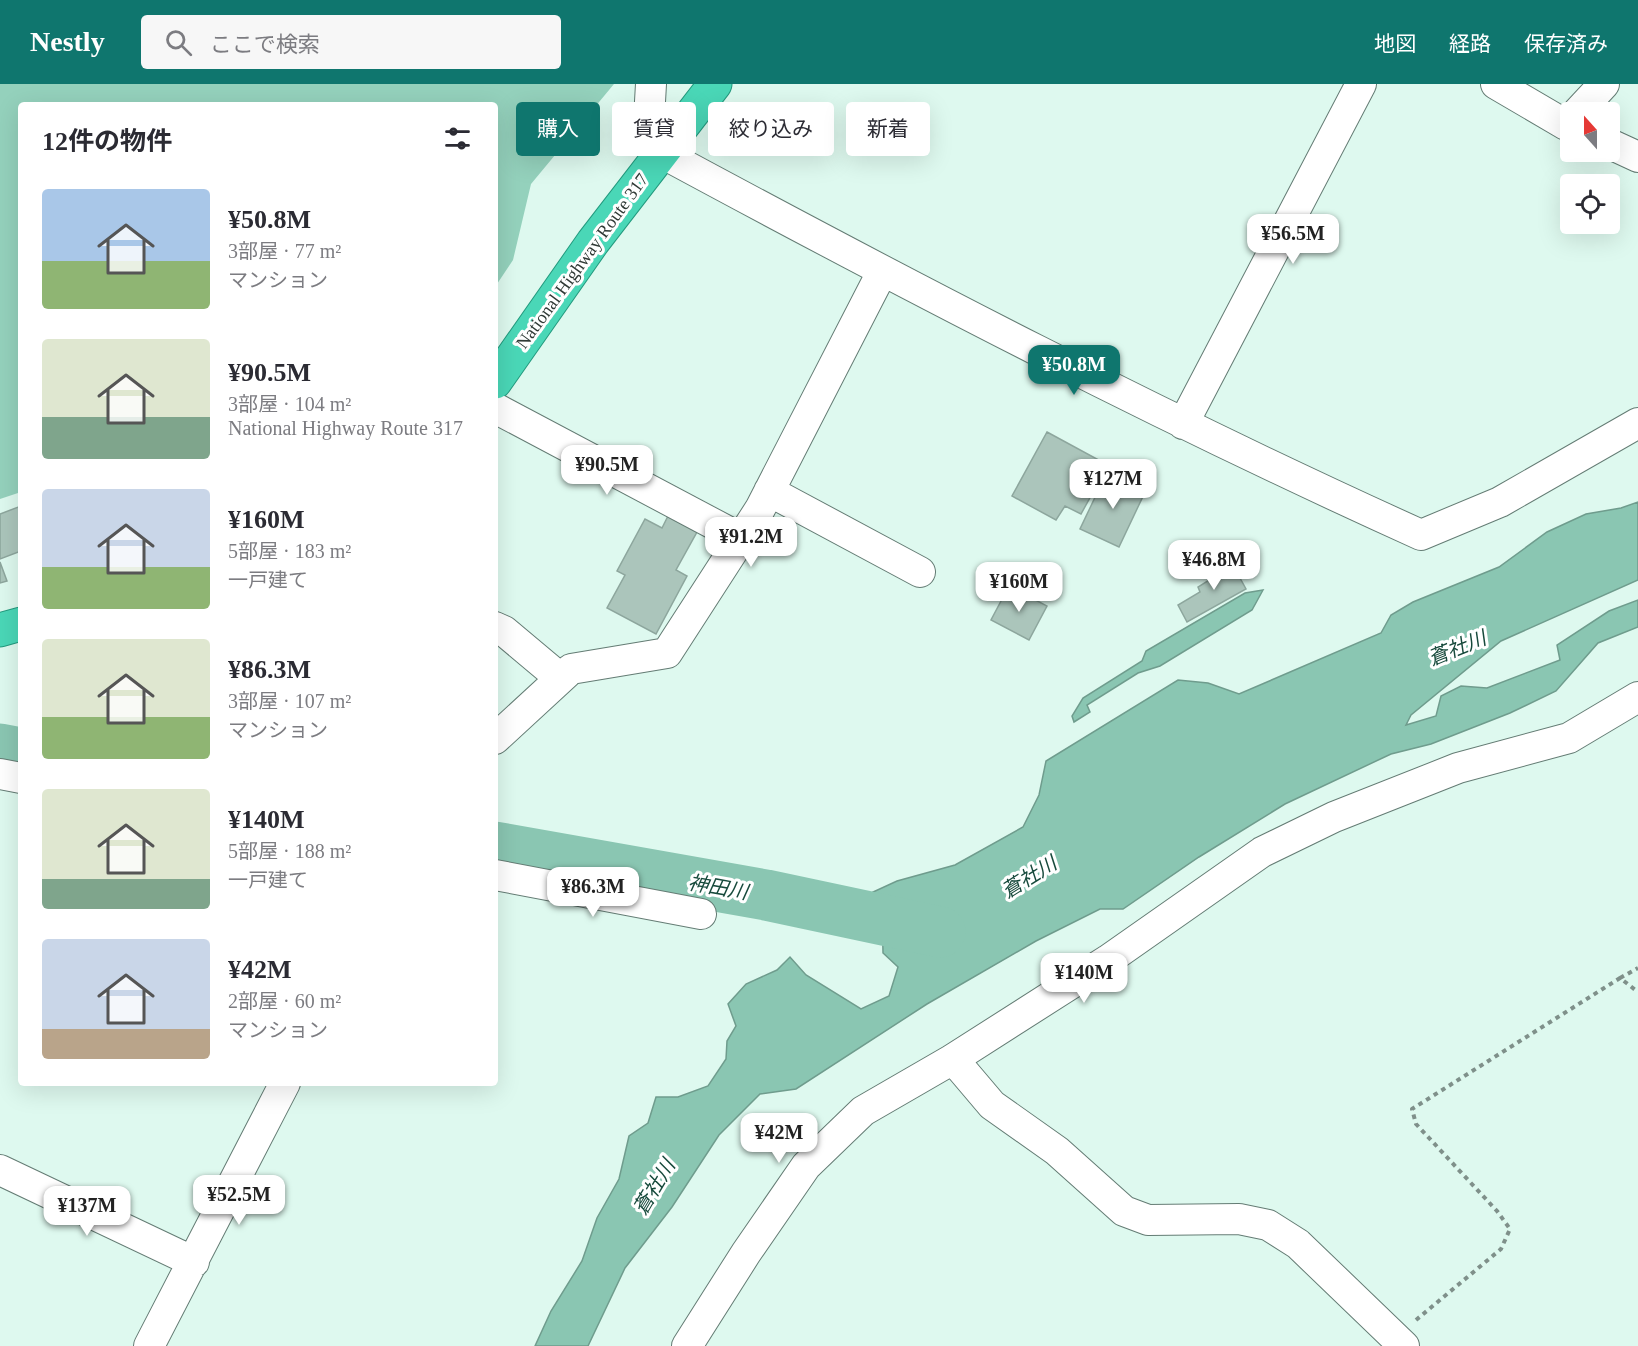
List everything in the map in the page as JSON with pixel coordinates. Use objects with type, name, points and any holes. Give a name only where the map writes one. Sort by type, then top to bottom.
[{"type":"highway","name":"National Highway Route 317","points":[[696,107],[715,84]]},
{"type":"highway","name":"National Highway Route 317","points":[[498,378],[593,242],[657,156]]},
{"type":"highway","points":[[0,630],[18,625]]},
{"type":"street","points":[[650,102],[651,84]]},
{"type":"street","points":[[1183,424],[1361,84]]},
{"type":"street","points":[[1496,84],[1560,116]]},
{"type":"street","points":[[1588,102],[1604,84]]},
{"type":"street","points":[[1620,149],[1638,157]]},
{"type":"street","points":[[667,156],[882,272],[1183,424],[1421,535],[1500,502],[1638,423]]},
{"type":"street","points":[[498,736],[571,669],[667,653],[742,539],[882,272]]},
{"type":"street","points":[[498,410],[742,539]]},
{"type":"street","points":[[769,491],[920,572]]},
{"type":"street","points":[[498,628],[560,678]]},
{"type":"street","points":[[687,1346],[746,1253],[807,1166],[863,1111],[953,1059],[1108,960],[1262,852],[1334,817],[1458,768],[1569,738],[1638,697]]},
{"type":"street","points":[[0,774],[18,777]]},
{"type":"street","points":[[498,876],[701,914]]},
{"type":"street","points":[[953,1059],[992,1105],[1057,1151],[1124,1212],[1148,1220],[1239,1219],[1268,1225],[1298,1244],[1399,1342]]},
{"type":"street","points":[[149,1346],[283,1086]]},
{"type":"street","points":[[0,1170],[194,1262]]},
{"type":"path","points":[[1399,1342],[1501,1249],[1509,1229],[1497,1211],[1416,1124],[1412,1109],[1638,968]]},
{"type":"path","points":[[1620,978],[1638,992]]},
{"type":"shaded area","points":[[0,84],[614,84],[599,102],[516,102],[516,156],[554,156],[531,184],[513,260],[498,282],[498,102],[18,102],[18,493],[0,499]]},
{"type":"water","name":"蒼社川","points":[[1638,502],[1638,580],[1501,641],[1411,715],[1406,725],[1436,716],[1441,696],[1461,686],[1487,688],[1560,660],[1557,645],[1609,611],[1638,600],[1638,627],[1598,643],[1556,691],[1510,713],[1431,744],[1391,754],[1285,804],[1199,857],[1123,909],[1100,909],[1036,941],[927,1004],[796,1089],[760,1094],[719,1135],[672,1207],[625,1268],[588,1346],[535,1346],[551,1311],[582,1261],[597,1218],[619,1179],[629,1136],[648,1123],[656,1097],[678,1097],[708,1086],[726,1059],[727,1041],[736,1026],[728,1004],[746,984],[777,970],[790,957],[806,975],[861,1009],[889,996],[898,967],[883,953],[882,903],[873,892],[897,881],[955,865],[1023,827],[1039,795],[1046,761],[1178,680],[1208,683],[1239,694],[1381,633],[1391,615],[1413,602],[1499,567],[1547,532],[1586,514],[1621,508]]},
{"type":"water","points":[[1263,590],[1252,610],[1160,666],[1138,673],[1087,705],[1090,712],[1074,722],[1072,716],[1083,698],[1142,661],[1146,651],[1245,593]]},
{"type":"building","points":[[1047,432],[1108,465],[1081,514],[1065,506],[1056,520],[1012,496]]},
{"type":"building","points":[[1107,472],[1146,490],[1119,547],[1080,529]]},
{"type":"building","points":[[18,507],[18,552],[0,559],[0,514]]},
{"type":"building","points":[[668,516],[697,532],[676,570],[687,576],[656,634],[607,608],[625,575],[617,571],[645,519],[662,528]]},
{"type":"building","points":[[1229,558],[1246,589],[1187,622],[1178,605],[1200,592],[1198,587],[1211,579],[1207,570]]},
{"type":"building","points":[[0,562],[7,581],[0,583]]},
{"type":"building","points":[[1009,586],[1047,606],[1029,640],[991,620]]},
{"type":"waterway","name":"神田川","points":[[0,749],[18,752]]},
{"type":"waterway","name":"神田川","points":[[498,848],[766,895],[940,932]]}]
